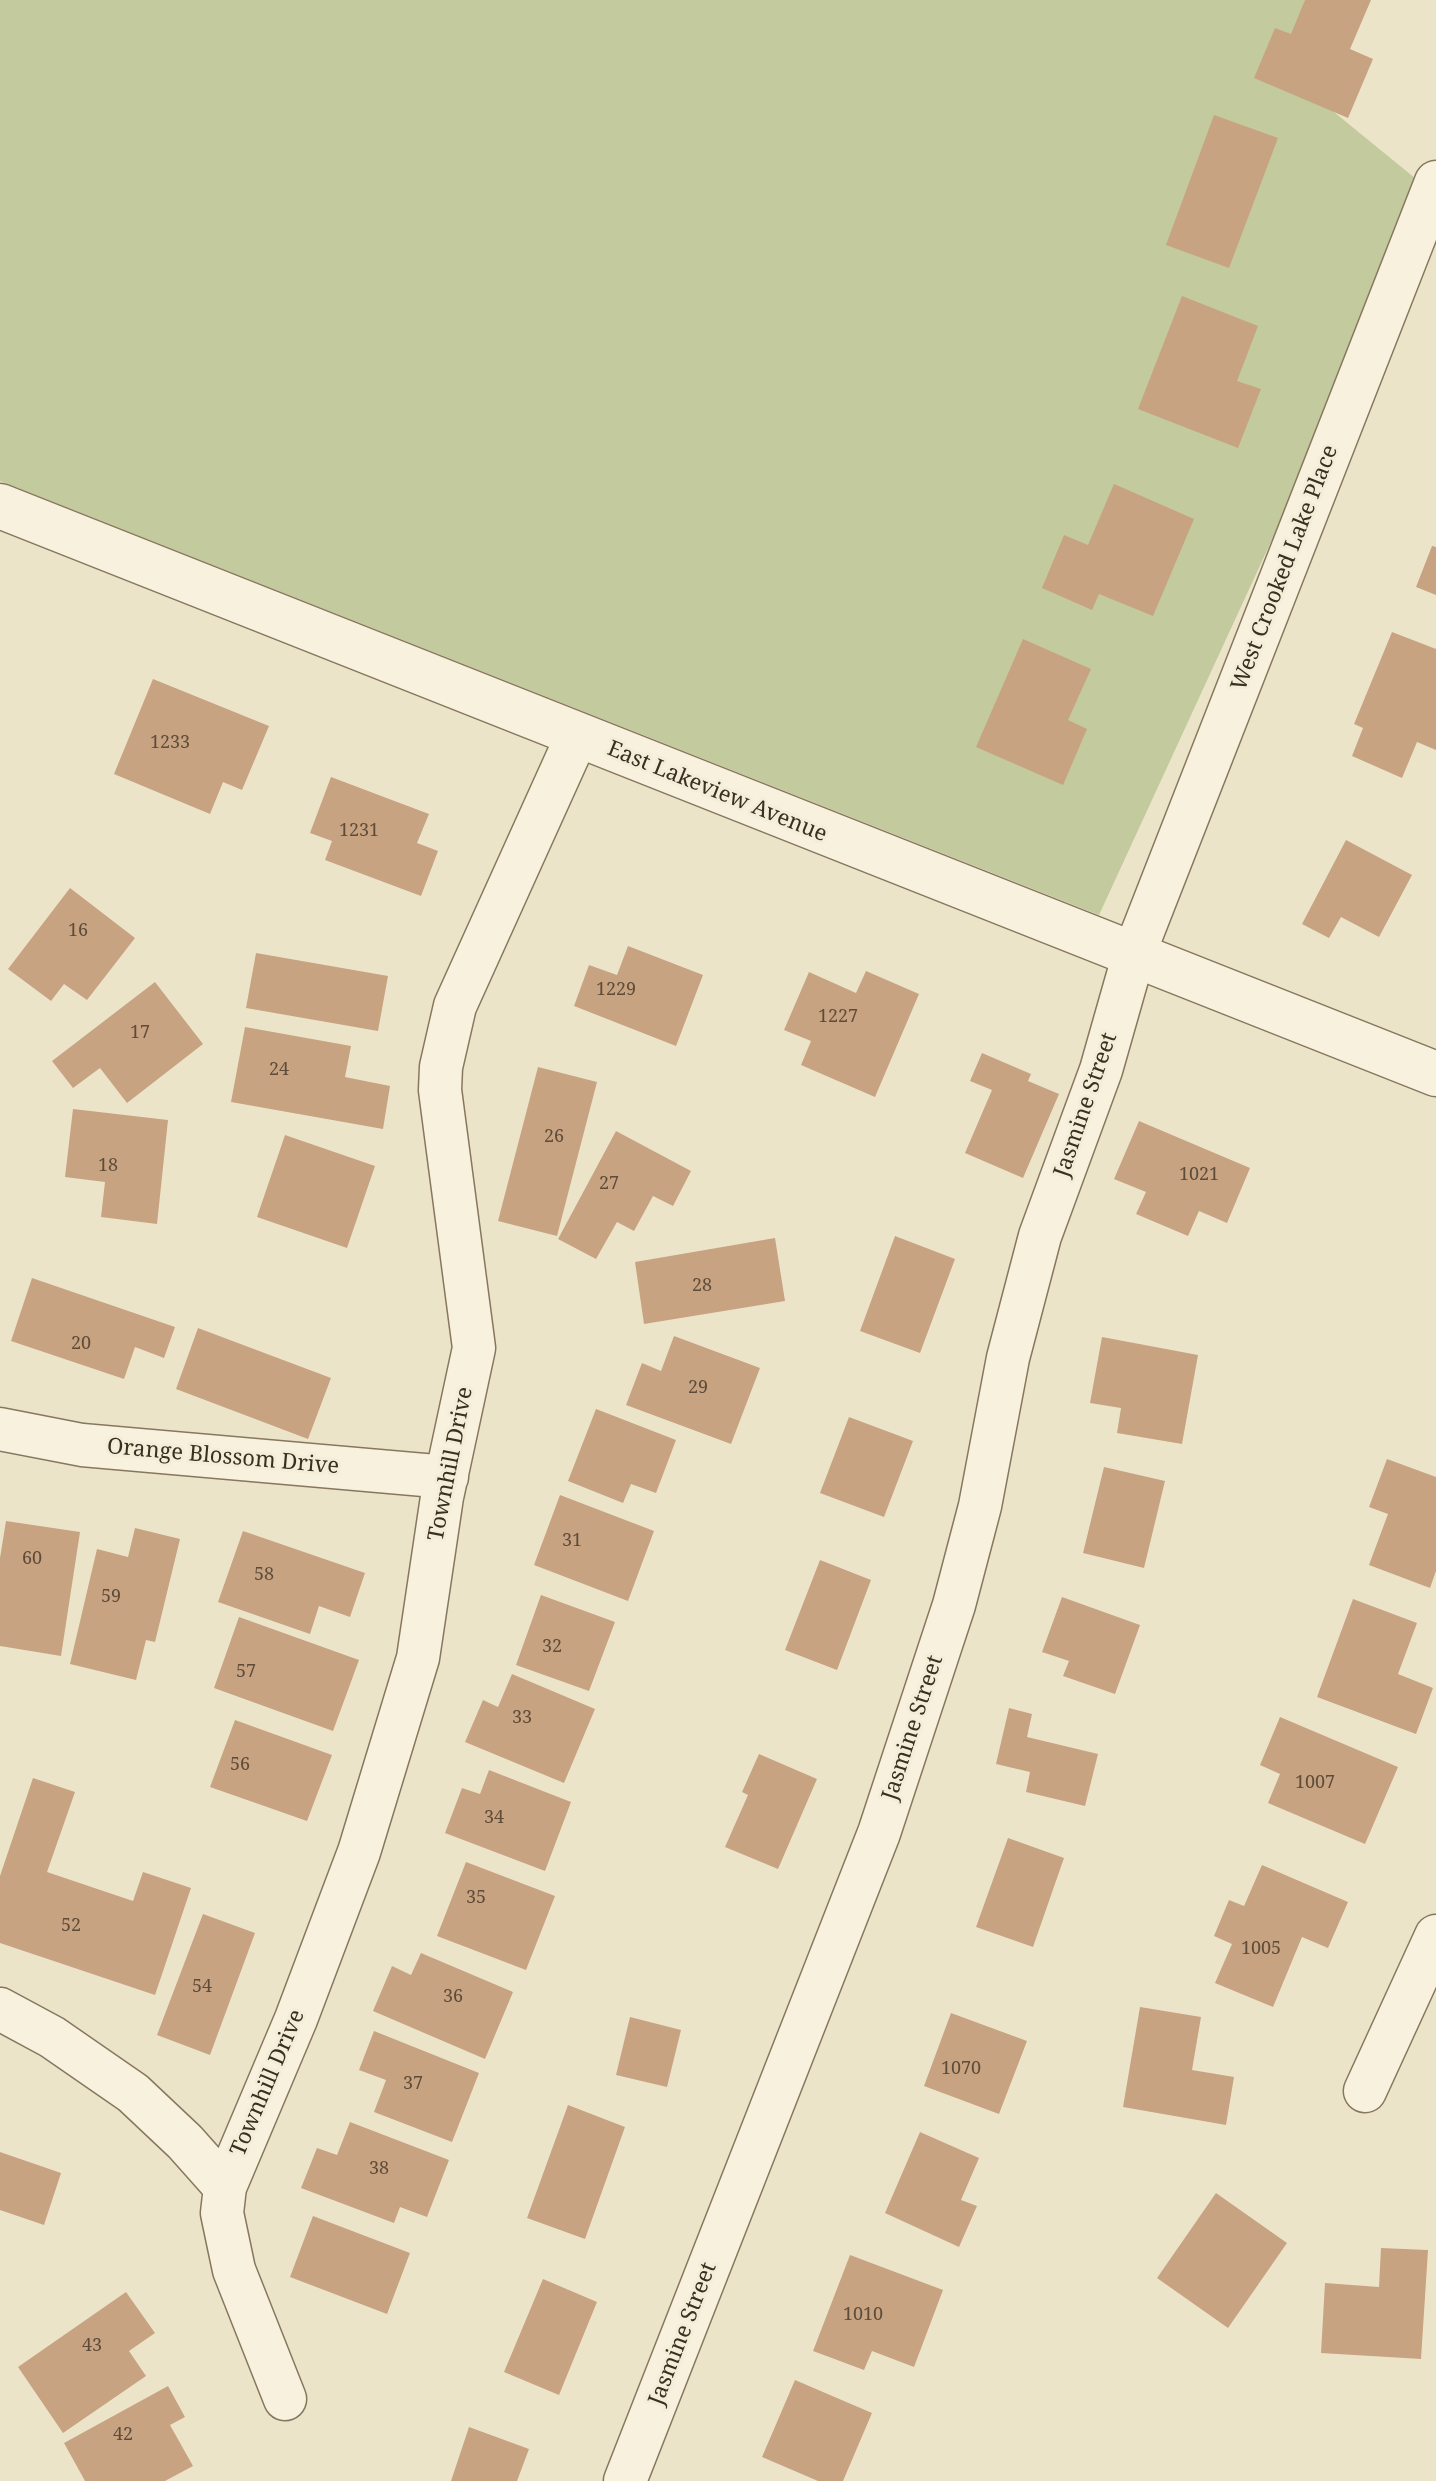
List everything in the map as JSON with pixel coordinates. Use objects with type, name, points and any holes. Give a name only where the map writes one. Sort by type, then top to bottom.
[{"type":"street","name":"West Crooked Lake Place","points":[[1134,954],[1436,182]]},
{"type":"street","name":"East Lakeview Avenue","points":[[0,506],[1436,1074]]},
{"type":"street","name":"Townhill Drive","points":[[225,2187],[296,2019],[359,1852],[418,1658],[447,1477],[474,1348],[440,1090],[441,1067],[455,1006],[577,736]]},
{"type":"street","name":"Jasmine Street","points":[[625,2481],[879,1833],[954,1605],[980,1506],[1008,1358],[1040,1236],[1101,1070],[1134,954]]},
{"type":"street","name":"Orange Blossom Drive","points":[[0,1429],[82,1445],[447,1477]]},
{"type":"street","points":[[1365,2091],[1436,1936]]},
{"type":"street","points":[[0,2009],[52,2037],[133,2093],[185,2142],[225,2187],[222,2213],[234,2270],[285,2399]]},
{"type":"green space","points":[[0,0],[1305,0],[1297,34],[1318,99],[1432,192],[1099,915],[0,481]]},
{"type":"building","points":[[1305,0],[1371,0],[1350,49],[1373,59],[1348,118],[1254,78],[1275,28],[1291,34]]},
{"type":"building","points":[[1214,115],[1278,138],[1229,268],[1166,245]]},
{"type":"building","points":[[1182,296],[1258,326],[1237,381],[1261,389],[1238,448],[1138,409]]},
{"type":"building","points":[[1114,484],[1194,519],[1153,616],[1099,594],[1092,610],[1042,588],[1064,535],[1088,545]]},
{"type":"building","points":[[1432,546],[1436,547],[1436,595],[1416,587]]},
{"type":"building","points":[[1392,632],[1436,649],[1436,750],[1417,742],[1402,778],[1352,756],[1363,728],[1354,724]]},
{"type":"building","points":[[1023,639],[1091,669],[1068,720],[1087,729],[1063,785],[976,747]]},
{"type":"building","points":[[153,679],[269,726],[242,790],[223,782],[210,814],[114,774]]},
{"type":"building","points":[[331,777],[429,814],[417,843],[438,851],[421,896],[325,860],[332,841],[310,833]]},
{"type":"building","points":[[1346,840],[1412,875],[1379,937],[1341,917],[1329,938],[1302,924]]},
{"type":"building","points":[[70,888],[135,938],[87,1000],[64,984],[51,1001],[8,969]]},
{"type":"building","points":[[628,946],[703,975],[676,1046],[574,1006],[589,965],[617,975]]},
{"type":"building","points":[[256,953],[388,976],[378,1031],[246,1008]]},
{"type":"building","points":[[866,971],[919,994],[875,1097],[801,1065],[811,1041],[784,1030],[809,972],[856,993]]},
{"type":"building","points":[[155,982],[203,1044],[127,1103],[100,1068],[73,1088],[52,1061]]},
{"type":"building","points":[[245,1027],[351,1046],[345,1077],[390,1086],[383,1129],[231,1102]]},
{"type":"building","points":[[982,1053],[1031,1074],[1028,1081],[1059,1094],[1023,1178],[965,1153],[992,1090],[970,1081]]},
{"type":"building","points":[[538,1067],[597,1082],[557,1236],[498,1221]]},
{"type":"building","points":[[73,1109],[168,1120],[157,1224],[101,1217],[105,1182],[65,1177]]},
{"type":"building","points":[[1139,1121],[1250,1168],[1227,1223],[1199,1211],[1188,1236],[1136,1214],[1146,1192],[1114,1179]]},
{"type":"building","points":[[616,1131],[691,1171],[673,1206],[653,1196],[634,1231],[617,1222],[596,1259],[558,1239]]},
{"type":"building","points":[[285,1135],[375,1166],[347,1248],[257,1217]]},
{"type":"building","points":[[895,1236],[955,1259],[920,1353],[860,1331]]},
{"type":"building","points":[[775,1238],[785,1301],[644,1324],[635,1262]]},
{"type":"building","points":[[32,1278],[175,1327],[164,1358],[135,1347],[124,1379],[11,1341]]},
{"type":"building","points":[[198,1328],[331,1378],[308,1439],[176,1389]]},
{"type":"building","points":[[674,1336],[760,1368],[731,1444],[626,1405],[642,1363],[661,1371]]},
{"type":"building","points":[[1102,1337],[1198,1355],[1182,1444],[1117,1433],[1121,1408],[1090,1403]]},
{"type":"building","points":[[596,1409],[676,1440],[656,1493],[631,1484],[623,1503],[568,1481]]},
{"type":"building","points":[[849,1417],[913,1441],[884,1517],[820,1493]]},
{"type":"building","points":[[1387,1459],[1436,1477],[1436,1571],[1430,1588],[1369,1565],[1388,1514],[1369,1507]]},
{"type":"building","points":[[1104,1467],[1165,1481],[1144,1568],[1083,1553]]},
{"type":"building","points":[[560,1495],[654,1531],[628,1601],[534,1565]]},
{"type":"building","points":[[6,1521],[80,1532],[61,1656],[0,1646],[0,1558]]},
{"type":"building","points":[[135,1528],[180,1539],[155,1642],[146,1640],[136,1680],[70,1664],[97,1549],[128,1557]]},
{"type":"building","points":[[243,1531],[365,1573],[350,1617],[319,1606],[310,1634],[218,1602]]},
{"type":"building","points":[[820,1560],[871,1580],[837,1670],[785,1650]]},
{"type":"building","points":[[541,1595],[615,1622],[589,1691],[516,1665]]},
{"type":"building","points":[[1062,1597],[1140,1625],[1115,1694],[1063,1676],[1069,1661],[1042,1652]]},
{"type":"building","points":[[1353,1599],[1417,1623],[1398,1674],[1433,1688],[1416,1734],[1317,1697]]},
{"type":"building","points":[[239,1617],[359,1660],[333,1731],[214,1688]]},
{"type":"building","points":[[512,1674],[595,1709],[564,1783],[465,1742],[483,1700],[498,1707]]},
{"type":"building","points":[[1009,1708],[1032,1714],[1027,1737],[1098,1754],[1085,1806],[1026,1792],[1030,1772],[996,1764]]},
{"type":"building","points":[[1280,1717],[1398,1767],[1365,1844],[1268,1803],[1280,1774],[1260,1765]]},
{"type":"building","points":[[235,1720],[332,1755],[307,1821],[210,1787]]},
{"type":"building","points":[[759,1754],[817,1779],[778,1869],[725,1847],[748,1795],[742,1792]]},
{"type":"building","points":[[489,1770],[571,1802],[545,1871],[445,1833],[462,1788],[480,1794]]},
{"type":"building","points":[[33,1778],[75,1792],[47,1872],[133,1901],[143,1872],[191,1888],[155,1995],[0,1943],[0,1876]]},
{"type":"building","points":[[1008,1838],[1064,1858],[1033,1947],[976,1927]]},
{"type":"building","points":[[466,1862],[555,1896],[526,1970],[437,1936]]},
{"type":"building","points":[[1262,1865],[1348,1902],[1328,1948],[1302,1937],[1273,2007],[1215,1983],[1232,1944],[1214,1936],[1229,1900],[1244,1906]]},
{"type":"building","points":[[203,1914],[255,1933],[210,2055],[157,2035]]},
{"type":"building","points":[[421,1953],[513,1992],[485,2059],[373,2011],[392,1966],[411,1975]]},
{"type":"building","points":[[1140,2007],[1201,2017],[1192,2070],[1234,2077],[1226,2125],[1123,2107]]},
{"type":"building","points":[[951,2013],[1027,2041],[999,2114],[924,2086]]},
{"type":"building","points":[[630,2017],[681,2030],[667,2087],[616,2075]]},
{"type":"building","points":[[374,2031],[479,2073],[452,2142],[374,2112],[386,2080],[359,2070]]},
{"type":"building","points":[[568,2105],[625,2127],[585,2239],[527,2218]]},
{"type":"building","points":[[350,2122],[449,2160],[427,2217],[400,2207],[394,2223],[301,2188],[317,2148],[337,2155]]},
{"type":"building","points":[[920,2132],[979,2158],[961,2200],[977,2206],[959,2247],[885,2213]]},
{"type":"building","points":[[0,2152],[61,2173],[44,2225],[0,2210]]},
{"type":"building","points":[[1216,2193],[1287,2243],[1228,2328],[1157,2278]]},
{"type":"building","points":[[313,2216],[410,2253],[387,2314],[290,2277]]},
{"type":"building","points":[[1381,2248],[1428,2250],[1421,2359],[1321,2353],[1325,2283],[1379,2287]]},
{"type":"building","points":[[850,2255],[943,2290],[914,2367],[872,2351],[864,2370],[813,2351]]},
{"type":"building","points":[[543,2279],[597,2302],[559,2395],[504,2372]]},
{"type":"building","points":[[126,2292],[155,2333],[129,2351],[146,2376],[63,2433],[18,2367]]},
{"type":"building","points":[[795,2380],[872,2413],[843,2481],[818,2481],[762,2457]]},
{"type":"building","points":[[168,2386],[185,2417],[170,2425],[193,2466],[165,2481],[85,2481],[64,2443]]},
{"type":"building","points":[[469,2427],[529,2449],[517,2481],[451,2481]]}]
